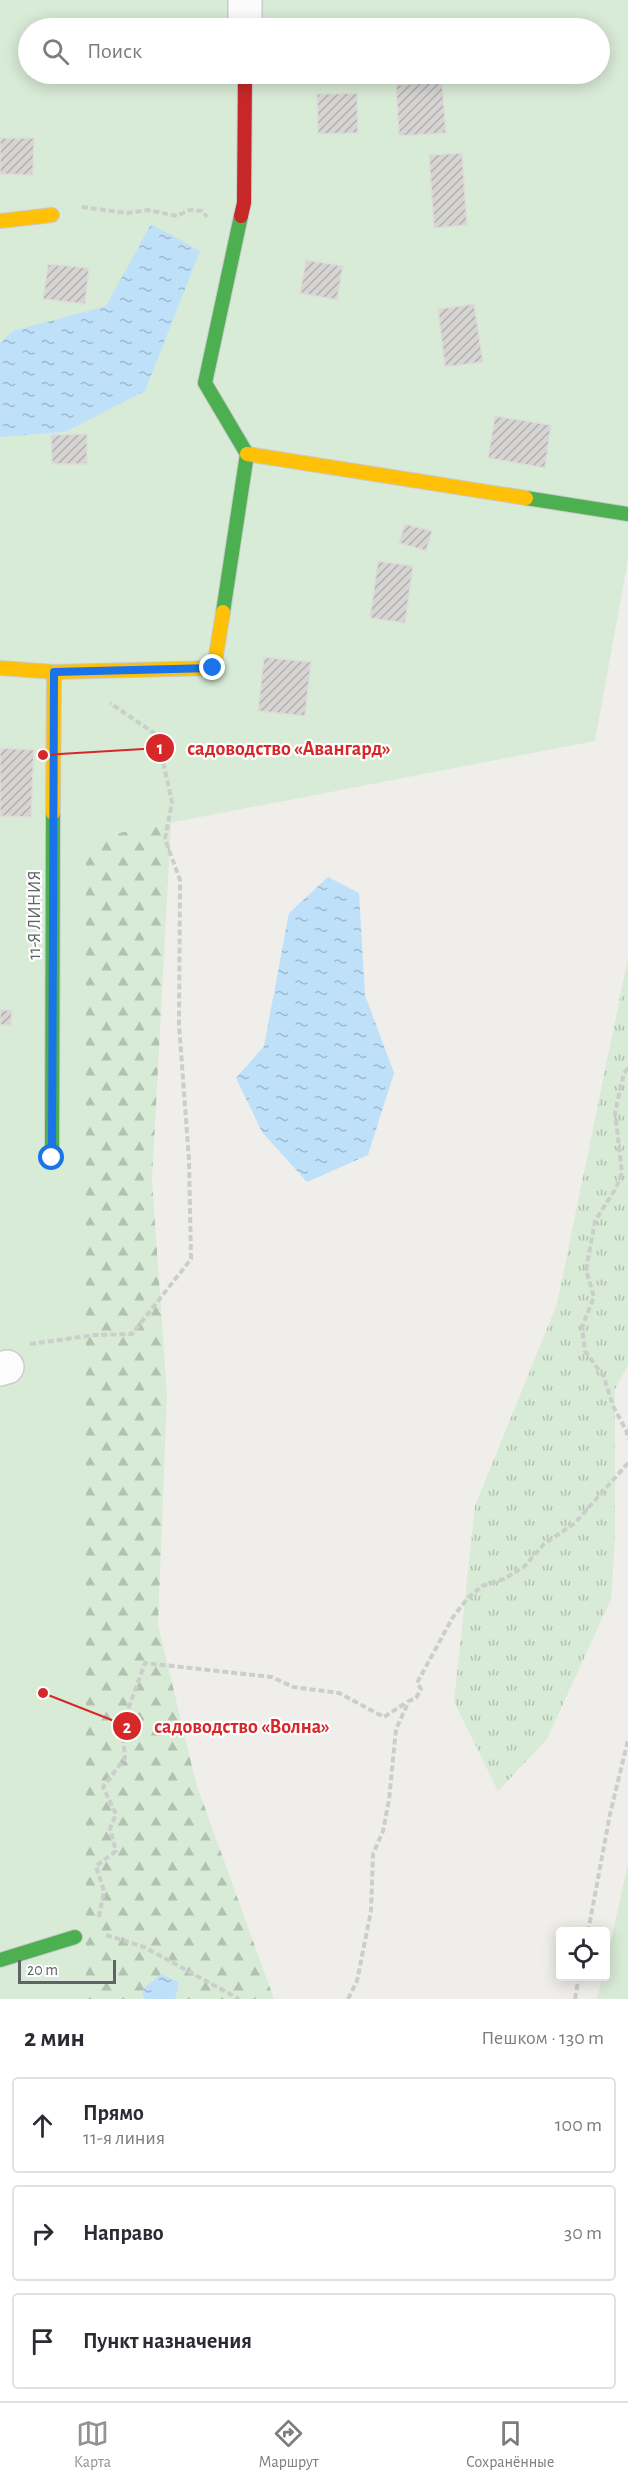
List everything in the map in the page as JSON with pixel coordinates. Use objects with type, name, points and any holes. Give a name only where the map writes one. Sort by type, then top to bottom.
[{"type":"street","points":[[245,0],[245,18]]},
{"type":"street","points":[[0,668],[54,672],[213,668],[247,454],[205,383],[244,203],[244,84]]},
{"type":"street","points":[[0,221],[52,215]]},
{"type":"street","points":[[247,454],[628,514]]},
{"type":"street","name":"11-Я ЛИНИЯ","points":[[52,1158],[54,672]]},
{"type":"street","points":[[0,1960],[75,1937]]},
{"type":"path","points":[[52,215],[71,197],[76,198],[82,207],[127,213],[148,210],[177,216],[189,210],[202,211],[206,217],[216,218],[231,211],[244,187]]},
{"type":"path","points":[[3,1368],[28,1345],[94,1335],[132,1334],[190,1259],[189,1160],[179,1025],[180,880],[165,839],[172,802],[157,735],[112,707],[86,671]]},
{"type":"path","points":[[628,1068],[624,1074],[615,1112],[622,1173],[616,1188],[596,1221],[586,1270],[594,1297],[582,1327],[585,1351],[604,1377],[613,1406],[627,1430],[628,1439]]},
{"type":"path","points":[[101,1935],[99,1914],[104,1891],[96,1866],[116,1851],[110,1829],[116,1814],[103,1787],[125,1758],[122,1726],[145,1663],[272,1677],[293,1687],[339,1693],[384,1718],[416,1698],[421,1689],[417,1683],[453,1617],[468,1598],[482,1586],[504,1579],[524,1567],[544,1544],[575,1522],[628,1463]]},
{"type":"path","points":[[348,1999],[357,1981],[371,1911],[373,1854],[383,1831],[389,1800],[396,1729],[409,1701]]},
{"type":"path","points":[[589,1927],[610,1814],[628,1740]]},
{"type":"path","points":[[75,1937],[108,1935],[144,1947],[240,1999]]},
{"type":"path","points":[[575,1999],[578,1981]]},
{"type":"green space","points":[[0,0],[628,0],[628,559],[595,741],[86,839],[86,1999],[0,1999]]},
{"type":"green space","points":[[171,823],[152,1180],[167,1395],[158,1625],[196,1783],[274,1999],[86,1999],[86,839]]},
{"type":"green space","points":[[628,958],[628,1365],[615,1389],[615,1540],[611,1599],[547,1739],[498,1791],[454,1702],[475,1506],[557,1304]]},
{"type":"green space","points":[[628,1864],[628,1999],[597,1999],[601,1981],[610,1981],[610,1945]]},
{"type":"water","points":[[151,224],[200,251],[145,391],[65,432],[0,437],[0,343],[13,331],[106,306]]},
{"type":"water","points":[[328,877],[359,893],[365,995],[394,1073],[368,1155],[307,1182],[262,1132],[236,1078],[264,1046],[289,913]]},
{"type":"water","points":[[161,1974],[179,1982],[175,1999],[144,1999],[142,1990]]},
{"type":"building","points":[[442,84],[446,133],[399,136],[396,85]]},
{"type":"building","points":[[357,93],[358,133],[318,134],[317,94]]},
{"type":"building","points":[[0,138],[34,138],[33,175],[0,174]]},
{"type":"building","points":[[462,153],[467,225],[434,228],[429,155]]},
{"type":"building","points":[[306,260],[343,266],[337,300],[300,293]]},
{"type":"building","points":[[48,264],[89,268],[85,304],[43,299]]},
{"type":"building","points":[[474,304],[483,362],[445,367],[438,309]]},
{"type":"building","points":[[495,416],[551,425],[545,468],[488,458]]},
{"type":"building","points":[[87,434],[87,464],[52,464],[51,435]]},
{"type":"building","points":[[405,524],[432,531],[426,551],[399,543]]},
{"type":"building","points":[[378,561],[413,566],[405,623],[370,618]]},
{"type":"building","points":[[264,657],[311,662],[305,716],[258,711]]},
{"type":"building","points":[[0,748],[34,750],[31,817],[0,816]]},
{"type":"building","points":[[0,1010],[12,1010],[11,1025],[0,1025]]},
{"type":"traffic: fast","points":[[223,612],[247,454],[205,383],[241,216]]},
{"type":"traffic: fast","points":[[526,498],[628,514]]},
{"type":"traffic: fast","points":[[52,1158],[53,813]]},
{"type":"traffic: fast","points":[[0,1960],[75,1937]]},
{"type":"traffic: slow","points":[[0,221],[52,215]]},
{"type":"traffic: slow","points":[[247,454],[526,498]]},
{"type":"traffic: slow","points":[[0,668],[54,672],[214,668],[223,612]]},
{"type":"traffic: slow","points":[[53,813],[54,672]]},
{"type":"traffic: jam","points":[[241,216],[244,203],[245,84]]},
{"type":"place","name":"садоводство «Авангард»","points":[[43,755]]},
{"type":"place","name":"садоводство «Волна»","points":[[43,1693]]},
{"type":"route","points":[[52,1158],[54,672],[213,668]]}]
